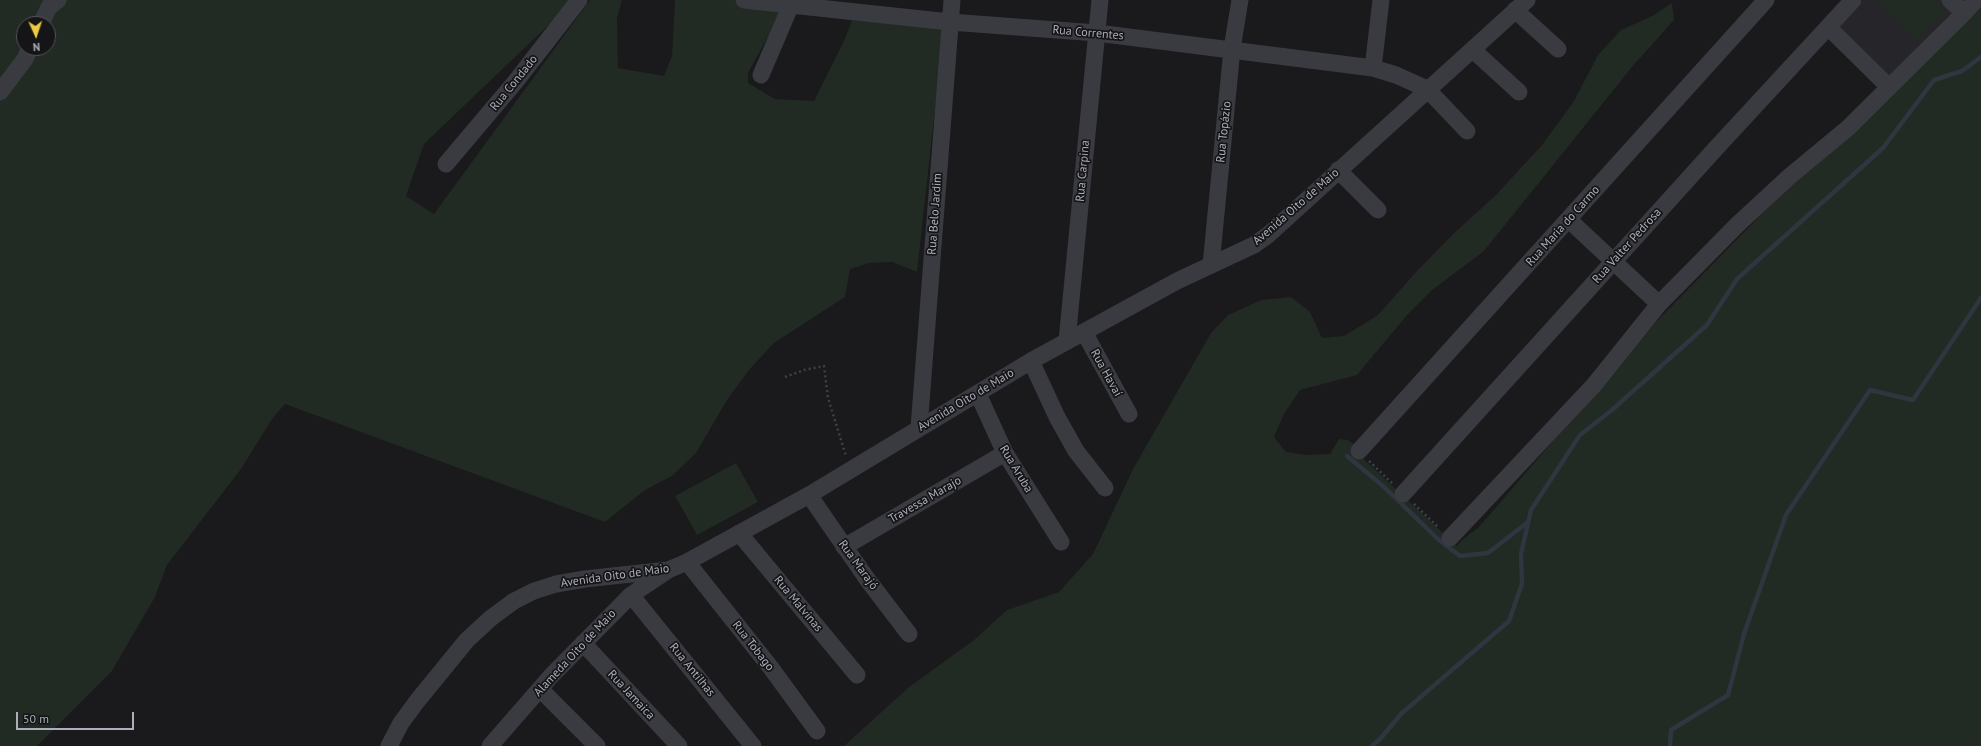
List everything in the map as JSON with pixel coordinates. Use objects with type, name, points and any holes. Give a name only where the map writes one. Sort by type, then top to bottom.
[{"type":"street","points":[[45,16],[49,7],[58,0]]},
{"type":"street","name":"Rua Condado","points":[[446,164],[516,81],[579,0]]},
{"type":"street","name":"Rua Correntes","points":[[744,0],[792,3],[950,22],[1097,34],[1232,49],[1373,68],[1396,75],[1426,89]]},
{"type":"street","name":"Rua Belo Jardim","points":[[919,428],[952,0]]},
{"type":"street","name":"Rua Carpina","points":[[1067,341],[1100,0]]},
{"type":"street","name":"Rua Topázio","points":[[1211,265],[1232,49],[1240,0]]},
{"type":"street","points":[[1373,68],[1381,0]]},
{"type":"street","name":"Rua Maria do Carmo","points":[[1359,451],[1569,220],[1724,44],[1766,0]]},
{"type":"street","name":"Rua Valter Pedrosa","points":[[1403,494],[1853,0]]},
{"type":"street","points":[[1950,0],[1964,13]]},
{"type":"street","points":[[1450,538],[1594,385],[1659,304],[1743,220],[1790,176],[1848,128],[1976,0]]},
{"type":"street","points":[[761,75],[792,3]]},
{"type":"street","points":[[1521,5],[1558,49]]},
{"type":"street","name":"Avenida Oito de Maio","points":[[389,746],[401,723],[467,640],[491,618],[534,590],[556,584],[585,579],[668,570],[687,562],[808,495],[1031,361],[1211,265],[1241,252],[1263,239],[1426,89],[1473,50],[1521,5]]},
{"type":"street","points":[[1828,28],[1889,87]]},
{"type":"street","points":[[1473,50],[1519,92]]},
{"type":"street","points":[[0,92],[26,56]]},
{"type":"street","points":[[1426,89],[1467,131]]},
{"type":"street","points":[[1338,170],[1378,210]]},
{"type":"street","points":[[1569,220],[1659,304]]},
{"type":"street","name":"Rua Havaí","points":[[1084,332],[1129,414]]},
{"type":"street","points":[[1031,361],[1057,417],[1076,451],[1105,488]]},
{"type":"street","name":"Rua Aruba","points":[[978,394],[1005,453],[1061,542]]},
{"type":"street","name":"Travessa Marajo","points":[[844,547],[1005,453]]},
{"type":"street","name":"Rua Marajó","points":[[808,495],[844,547],[909,634]]},
{"type":"street","name":"Rua Malvinas","points":[[739,533],[857,675]]},
{"type":"street","name":"Rua Tobago","points":[[687,562],[771,668],[817,731]]},
{"type":"street","name":"Alameda Oito de Maio","points":[[490,746],[540,689],[631,595],[668,570]]},
{"type":"street","name":"Rua Antilhas","points":[[631,595],[753,746]]},
{"type":"street","name":"Rua Jamaica","points":[[583,643],[679,746]]},
{"type":"street","points":[[540,689],[597,746]]},
{"type":"path","points":[[785,377],[804,370],[824,366],[828,398],[850,470]]},
{"type":"shaded area","points":[[0,0],[570,0],[557,17],[424,144],[406,196],[434,214],[590,0],[622,0],[617,18],[618,68],[664,76],[672,56],[675,0],[788,0],[748,73],[748,83],[775,99],[814,101],[844,41],[852,20],[944,28],[917,272],[892,262],[869,263],[850,269],[845,297],[774,343],[749,370],[727,400],[696,453],[672,476],[645,490],[605,522],[285,404],[272,419],[241,469],[167,565],[155,597],[112,671],[37,746],[0,746]]},
{"type":"shaded area","points":[[1863,0],[1944,0],[1955,10],[1887,79],[1835,29]]},
{"type":"shaded area","points":[[1875,0],[1934,0],[1945,11],[1915,41]]},
{"type":"shaded area","points":[[1672,3],[1674,20],[1632,67],[1484,251],[1432,290],[1408,314],[1357,375],[1300,390],[1284,414],[1274,437],[1286,452],[1308,455],[1330,454],[1339,439],[1348,440],[1355,445],[1354,450],[1457,546],[1462,540],[1479,527],[1653,325],[1808,167],[1981,7],[1981,746],[844,746],[909,687],[974,640],[1007,610],[1059,592],[1093,554],[1133,469],[1211,333],[1228,315],[1261,300],[1291,297],[1310,312],[1322,338],[1344,336],[1378,315],[1417,271],[1454,233],[1496,195],[1542,145],[1574,101],[1598,55],[1621,30],[1654,15]]},
{"type":"shaded area","points":[[736,463],[758,502],[697,535],[675,496]]},
{"type":"waterway","points":[[1372,746],[1380,739],[1402,713],[1509,621],[1522,584],[1521,554],[1531,510],[1580,435],[1612,410],[1707,325],[1737,279],[1883,148],[1934,80],[1962,71],[1981,57]]},
{"type":"waterway","points":[[1670,746],[1671,730],[1728,695],[1744,634],[1786,515],[1870,390],[1913,400],[1981,298]]},
{"type":"waterway","points":[[1347,456],[1384,487],[1439,540],[1460,556],[1488,553],[1528,522]]}]
